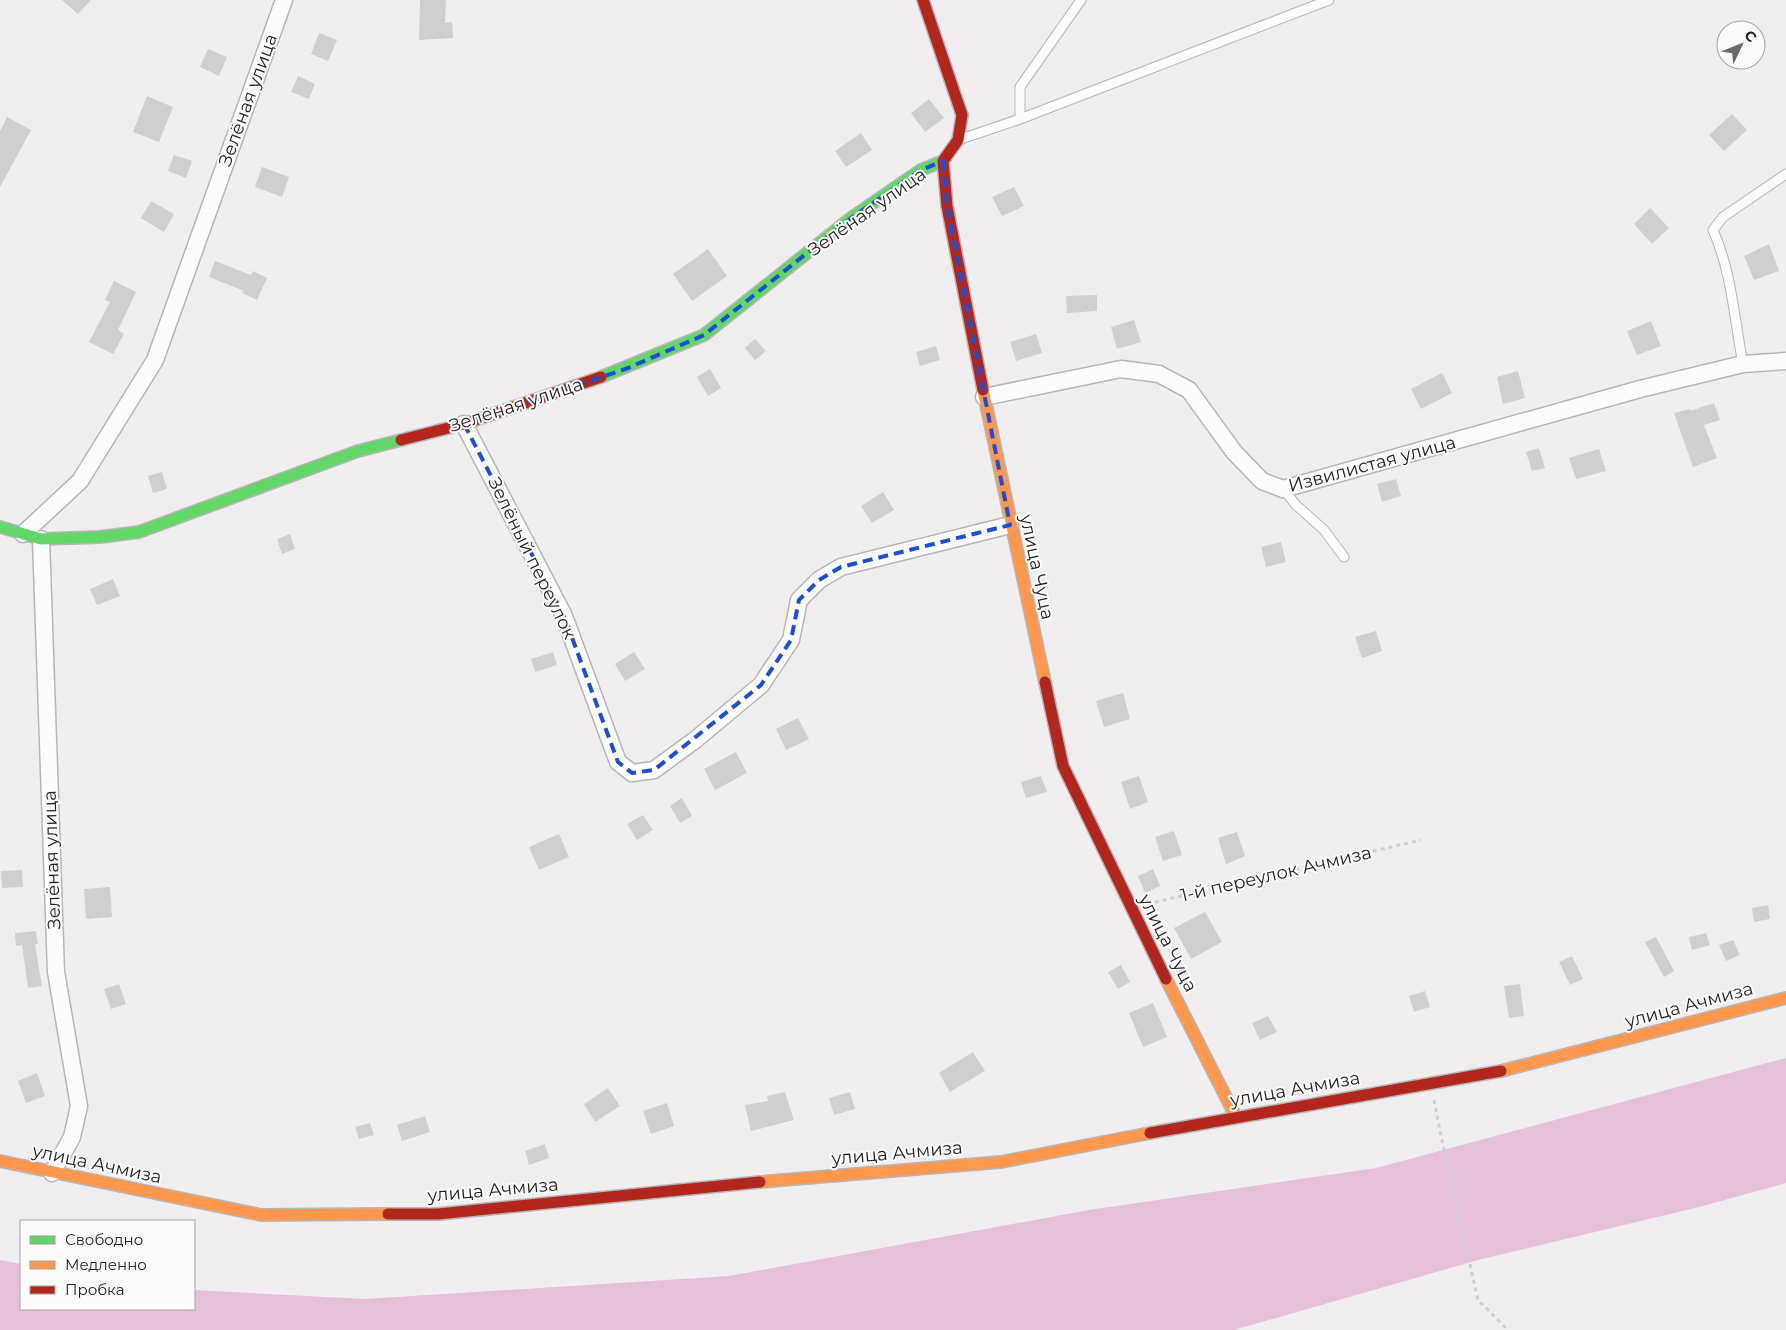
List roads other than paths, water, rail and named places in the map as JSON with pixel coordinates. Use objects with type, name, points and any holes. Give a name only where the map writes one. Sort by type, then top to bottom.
[{"type":"street","name":"Зелёная улица","points":[[23,534],[80,481],[155,360],[284,0]]},
{"type":"street","points":[[922,0],[962,115],[958,140],[942,161]]},
{"type":"street","name":"Зелёная улица","points":[[0,526],[41,539],[100,537],[139,532],[358,451],[464,424],[628,368],[704,335],[851,218],[921,170],[942,161]]},
{"type":"street","name":"улица Чуца","points":[[942,161],[947,206],[984,397],[1063,766],[1130,908],[1236,1117]]},
{"type":"street","name":"Извилистая улица","points":[[984,397],[1121,369],[1159,374],[1189,390],[1234,452],[1262,481],[1283,490],[1640,389],[1743,364],[1786,361]]},
{"type":"street","name":"Зелёный переулок","points":[[464,424],[564,616],[618,762],[632,773],[654,770],[695,740],[761,685],[791,640],[799,600],[818,580],[841,566],[1010,525]]},
{"type":"street","name":"Зелёная улица","points":[[41,539],[56,972],[79,1106],[72,1137],[52,1173]]},
{"type":"street","name":"улица Ачмиза","points":[[0,1161],[261,1215],[438,1214],[756,1182],[1001,1162],[1236,1117],[1516,1068],[1786,998]]},
{"type":"lane","points":[[1020,119],[1020,87],[1081,0]]},
{"type":"lane","points":[[958,140],[1020,119],[1329,0]]},
{"type":"lane","points":[[1743,364],[1734,300],[1721,249],[1713,230],[1724,217],[1786,174]]},
{"type":"lane","points":[[1283,490],[1296,505],[1324,530],[1344,556]]}]
